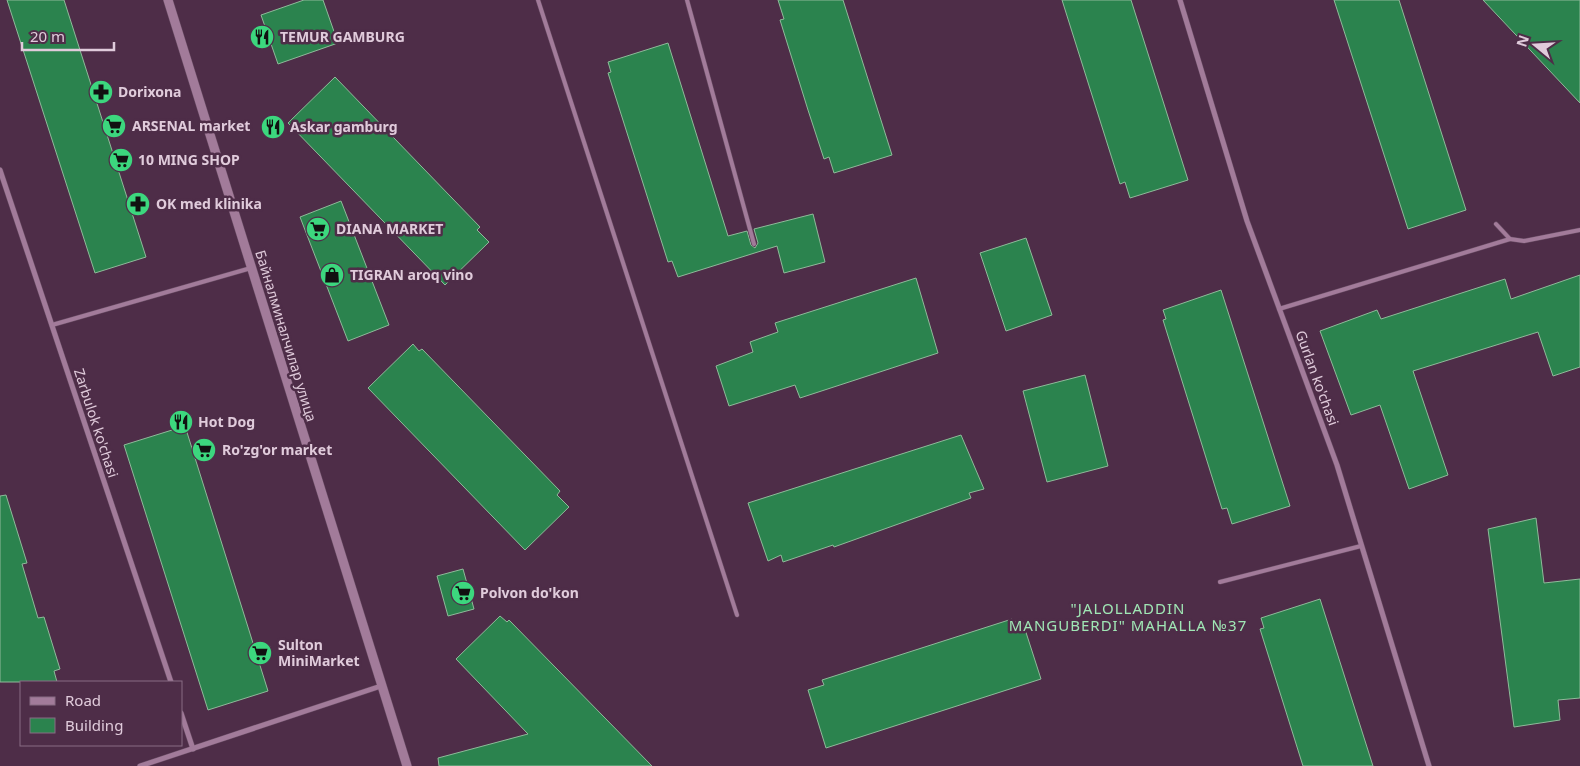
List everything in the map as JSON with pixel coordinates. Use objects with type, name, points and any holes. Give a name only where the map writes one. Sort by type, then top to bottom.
[{"type":"street","name":"Байналминалчилар улица","points":[[168,0],[407,766]]},
{"type":"street","name":"Gurlan ko'chasi","points":[[1180,0],[1247,221],[1337,465],[1429,766]]},
{"type":"street","name":"Zarbulok ko'chasi","points":[[0,170],[171,681]]},
{"type":"street","points":[[140,766],[381,686]]},
{"type":"street","points":[[182,716],[193,749]]},
{"type":"lane","points":[[538,0],[737,615]]},
{"type":"lane","points":[[687,0],[754,244]]},
{"type":"lane","points":[[1496,224],[1510,239]]},
{"type":"lane","points":[[1279,309],[1510,239],[1524,241],[1580,230]]},
{"type":"lane","points":[[52,325],[251,268]]},
{"type":"lane","points":[[1220,582],[1362,546]]},
{"type":"building","points":[[7,0],[64,0],[146,257],[95,273]]},
{"type":"building","points":[[304,0],[323,0],[338,43],[278,64],[261,15]]},
{"type":"building","points":[[778,0],[843,0],[892,155],[834,173],[829,157],[824,159],[808,110],[780,20],[784,19]]},
{"type":"building","points":[[1062,0],[1131,0],[1188,180],[1130,198],[1125,182],[1120,184]]},
{"type":"building","points":[[1334,0],[1399,0],[1466,210],[1408,229]]},
{"type":"building","points":[[1483,0],[1580,0],[1580,103]]},
{"type":"building","points":[[668,43],[728,236],[747,231],[751,245],[755,248],[758,243],[754,229],[813,214],[825,262],[784,273],[777,246],[678,277],[672,261],[668,262],[608,73],[611,72],[608,62]]},
{"type":"building","points":[[335,77],[480,227],[477,230],[489,242],[445,285],[288,123]]},
{"type":"building","points":[[341,201],[389,325],[348,341],[300,217]]},
{"type":"building","points":[[1026,238],[1052,315],[1006,331],[980,253]]},
{"type":"building","points":[[1580,275],[1580,367],[1553,376],[1538,332],[1413,371],[1448,475],[1409,489],[1380,405],[1351,415],[1320,331],[1377,310],[1381,319],[1505,279],[1511,299]]},
{"type":"building","points":[[916,278],[938,353],[800,398],[795,385],[729,406],[716,366],[753,352],[750,342],[778,332],[775,323]]},
{"type":"building","points":[[1221,290],[1290,506],[1232,524],[1227,508],[1222,509],[1163,320],[1166,319],[1163,310]]},
{"type":"building","points":[[413,344],[419,351],[422,349],[560,491],[557,495],[569,507],[525,550],[368,388]]},
{"type":"building","points":[[1085,375],[1108,466],[1047,482],[1023,391]]},
{"type":"building","points":[[185,426],[268,691],[208,710],[124,445]]},
{"type":"building","points":[[961,435],[984,489],[969,493],[971,498],[834,547],[833,545],[783,562],[781,555],[768,561],[748,503]]},
{"type":"building","points":[[6,495],[27,563],[22,564],[38,618],[44,617],[60,669],[54,671],[57,681],[0,682],[0,496]]},
{"type":"building","points":[[1536,518],[1544,583],[1580,579],[1580,698],[1558,700],[1560,720],[1514,727],[1488,529]]},
{"type":"building","points":[[463,569],[474,609],[448,616],[437,576]]},
{"type":"building","points":[[1320,599],[1373,766],[1303,766],[1260,629],[1264,628],[1261,618]]},
{"type":"building","points":[[500,616],[507,622],[509,620],[652,766],[439,766],[438,758],[528,734],[456,659]]},
{"type":"building","points":[[1012,619],[1013,623],[1022,620],[1041,679],[826,748],[808,690],[824,685],[822,680]]},
{"type":"place","name":"TEMUR GAMBURG","points":[[262,37]]},
{"type":"place","name":"Dorixona","points":[[101,92]]},
{"type":"place","name":"ARSENAL market","points":[[114,126]]},
{"type":"place","name":"Askar gamburg","points":[[273,127]]},
{"type":"place","name":"10 MING SHOP","points":[[121,160]]},
{"type":"place","name":"OK med klinika","points":[[138,204]]},
{"type":"place","name":"DIANA MARKET","points":[[318,229]]},
{"type":"place","name":"TIGRAN aroq vino","points":[[332,275]]},
{"type":"place","name":"Hot Dog","points":[[181,422]]},
{"type":"place","name":"Ro'zg'or market","points":[[204,450]]},
{"type":"place","name":"Polvon do'kon","points":[[463,593]]},
{"type":"place","name":"Sulton MiniMarket","points":[[260,653]]},
{"type":"district","name":"\"JALOLLADDIN MANGUBERDI\" MAHALLA №37","points":[[1128,618]]}]
